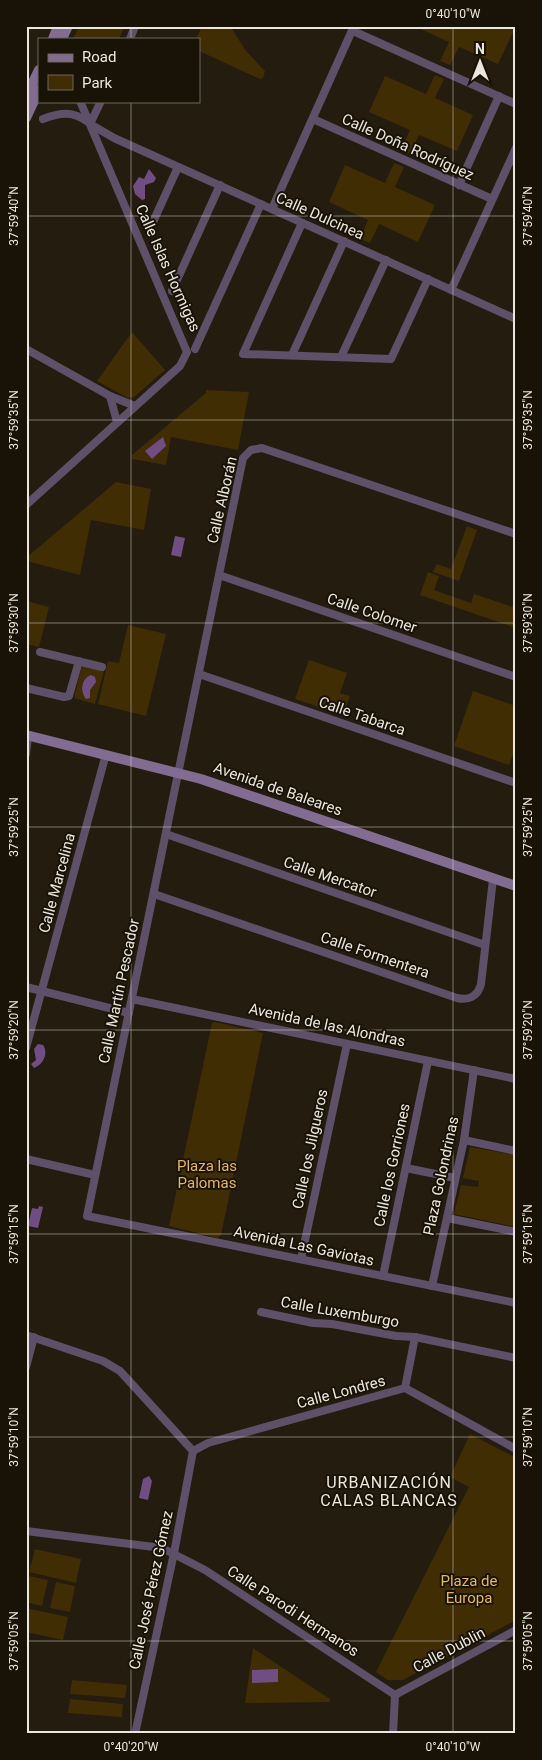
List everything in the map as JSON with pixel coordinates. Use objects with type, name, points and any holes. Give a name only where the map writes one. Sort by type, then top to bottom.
[{"type":"main road","points":[[53,38],[58,26]]},
{"type":"main road","points":[[62,38],[68,26]]},
{"type":"main road","points":[[26,97],[38,72]]},
{"type":"main road","points":[[26,118],[38,92]]},
{"type":"main road","name":"Avenida de Baleares","points":[[27,736],[179,773],[493,880],[516,886]]},
{"type":"street","points":[[130,38],[135,26]]},
{"type":"street","points":[[272,209],[354,28],[516,104]]},
{"type":"street","points":[[459,185],[499,96]]},
{"type":"street","name":"Calle Islas Hormigas","points":[[26,505],[184,361],[187,347],[80,102]]},
{"type":"street","points":[[90,124],[101,102]]},
{"type":"street","name":"Calle Dulcinea","points":[[43,119],[65,113],[73,114],[114,138],[516,319]]},
{"type":"street","name":"Calle Doña Rodríguez","points":[[313,119],[492,199]]},
{"type":"street","points":[[451,290],[516,148]]},
{"type":"street","points":[[147,227],[153,222],[178,167]]},
{"type":"street","points":[[172,291],[220,185]]},
{"type":"street","points":[[195,349],[261,204]]},
{"type":"street","points":[[302,222],[243,354],[391,359],[428,279]]},
{"type":"street","points":[[292,356],[344,242]]},
{"type":"street","points":[[341,357],[386,260]]},
{"type":"street","points":[[26,349],[110,396],[135,406]]},
{"type":"street","points":[[110,396],[118,422]]},
{"type":"street","name":"Calle Alborán","points":[[179,773],[243,458],[251,450],[262,448],[270,450],[516,534]]},
{"type":"street","name":"Calle Colomer","points":[[219,575],[516,677]]},
{"type":"street","points":[[40,652],[102,667]]},
{"type":"street","points":[[26,688],[64,697],[69,696],[79,661]]},
{"type":"street","name":"Calle Tabarca","points":[[199,674],[516,783]]},
{"type":"street","points":[[26,754],[27,736]]},
{"type":"street","name":"Calle Marcelina","points":[[26,1048],[106,754]]},
{"type":"street","name":"Calle Martín Pescador","points":[[87,1216],[179,773]]},
{"type":"street","name":"Calle Mercator","points":[[166,834],[485,945]]},
{"type":"street","name":"Calle Formentera","points":[[154,894],[461,999],[470,998],[480,988],[493,880]]},
{"type":"street","points":[[26,987],[129,1013]]},
{"type":"street","name":"Avenida de las Alondras","points":[[132,999],[516,1079]]},
{"type":"street","name":"Calle los Jilgueros","points":[[301,1259],[347,1044]]},
{"type":"street","name":"Calle los Gorriones","points":[[383,1276],[428,1061]]},
{"type":"street","name":"Plaza Golondrinas","points":[[432,1286],[464,1140],[474,1070]]},
{"type":"street","points":[[464,1140],[516,1151]]},
{"type":"street","points":[[26,1159],[95,1176]]},
{"type":"street","points":[[406,1168],[456,1178]]},
{"type":"street","name":"Avenida Las Gaviotas","points":[[87,1216],[516,1303]]},
{"type":"street","points":[[446,1218],[516,1232]]},
{"type":"street","name":"Calle Luxemburgo","points":[[260,1312],[313,1323],[332,1324],[396,1336],[415,1337],[516,1358]]},
{"type":"street","points":[[26,1367],[30,1336],[103,1361],[120,1371],[193,1451]]},
{"type":"street","name":"Calle Luxemburgo","points":[[405,1388],[415,1337]]},
{"type":"street","name":"Calle Londres","points":[[193,1451],[208,1442],[405,1388],[516,1449]]},
{"type":"street","name":"Calle José Pérez Gómez","points":[[134,1734],[174,1553],[193,1451]]},
{"type":"street","name":"Calle Parodi Hermanos","points":[[26,1531],[158,1548],[174,1553],[205,1570],[395,1695]]},
{"type":"street","name":"Calle Dublin","points":[[395,1695],[516,1630]]},
{"type":"street","points":[[394,1734],[395,1695]]},
{"type":"green space","points":[[79,26],[125,26],[119,38],[73,38]]},
{"type":"green space","points":[[202,26],[230,26],[246,51],[265,71],[263,78],[260,79],[200,51],[200,38],[196,38]]},
{"type":"green space","points":[[414,26],[512,26],[515,28],[498,64],[459,47],[450,65],[440,61],[449,42]]},
{"type":"green space","points":[[435,75],[444,79],[435,98],[473,115],[457,151],[419,135],[410,154],[401,150],[410,130],[369,112],[385,76],[426,94]]},
{"type":"green space","points":[[394,163],[404,167],[395,187],[435,205],[418,242],[379,224],[370,243],[360,239],[368,220],[329,202],[345,165],[385,183]]},
{"type":"green space","points":[[132,332],[165,370],[134,397],[128,398],[97,381]]},
{"type":"green space","points":[[206,390],[249,392],[238,450],[171,437],[166,465],[132,459],[132,455],[206,393]]},
{"type":"green space","points":[[116,482],[151,489],[144,530],[91,520],[80,575],[26,561],[26,558]]},
{"type":"green space","points":[[467,526],[477,530],[459,581],[433,572],[437,564],[451,569]]},
{"type":"green space","points":[[428,572],[439,576],[434,590],[471,603],[474,594],[516,608],[516,628],[420,595]]},
{"type":"green space","points":[[26,601],[49,607],[39,647],[26,644]]},
{"type":"green space","points":[[128,625],[166,634],[146,716],[98,704],[108,661],[119,663]]},
{"type":"green space","points":[[309,660],[347,673],[340,693],[350,696],[343,715],[295,699]]},
{"type":"green space","points":[[82,666],[104,671],[95,704],[74,698]]},
{"type":"green space","points":[[473,691],[516,706],[516,746],[509,765],[454,746]]},
{"type":"green space","name":"Plaza las Palomas","points":[[215,1022],[263,1033],[221,1235],[218,1238],[169,1226],[212,1023]]},
{"type":"green space","points":[[470,1147],[516,1155],[516,1227],[454,1214],[461,1185],[478,1187],[479,1181],[463,1178]]},
{"type":"green space","name":"Plaza de Europa","points":[[470,1434],[516,1458],[516,1620],[403,1680],[388,1680],[376,1672],[469,1487],[450,1477]]},
{"type":"green space","points":[[35,1549],[81,1559],[76,1583],[29,1572]]},
{"type":"green space","points":[[29,1576],[48,1580],[42,1606],[26,1602]]},
{"type":"green space","points":[[56,1582],[75,1586],[70,1612],[50,1608]]},
{"type":"green space","points":[[26,1608],[68,1617],[63,1640],[26,1632]]},
{"type":"green space","points":[[253,1648],[330,1699],[330,1702],[245,1703]]},
{"type":"green space","points":[[72,1680],[127,1685],[125,1698],[70,1694]]},
{"type":"green space","points":[[70,1699],[123,1704],[122,1717],[68,1713]]},
{"type":"shaded area","points":[[149,169],[156,178],[154,182],[145,185],[145,199],[142,200],[135,194],[133,186],[139,177],[144,179]]},
{"type":"shaded area","points":[[163,437],[166,446],[152,459],[145,451]]},
{"type":"shaded area","points":[[175,536],[185,538],[181,557],[171,555]]},
{"type":"shaded area","points":[[91,675],[95,677],[96,682],[90,690],[90,698],[86,699],[82,686],[85,679]]},
{"type":"shaded area","points":[[38,1044],[43,1045],[45,1048],[45,1055],[40,1064],[34,1068],[31,1064],[36,1060],[34,1049]]},
{"type":"shaded area","points":[[39,1206],[43,1207],[38,1228],[28,1226],[32,1208],[38,1209]]},
{"type":"shaded area","points":[[149,1476],[152,1481],[148,1500],[139,1498],[143,1479]]},
{"type":"shaded area","points":[[278,1669],[278,1682],[252,1683],[252,1670]]},
{"type":"district","name":"URBANIZACIÓN CALAS BLANCAS","points":[[389,1491]]}]
